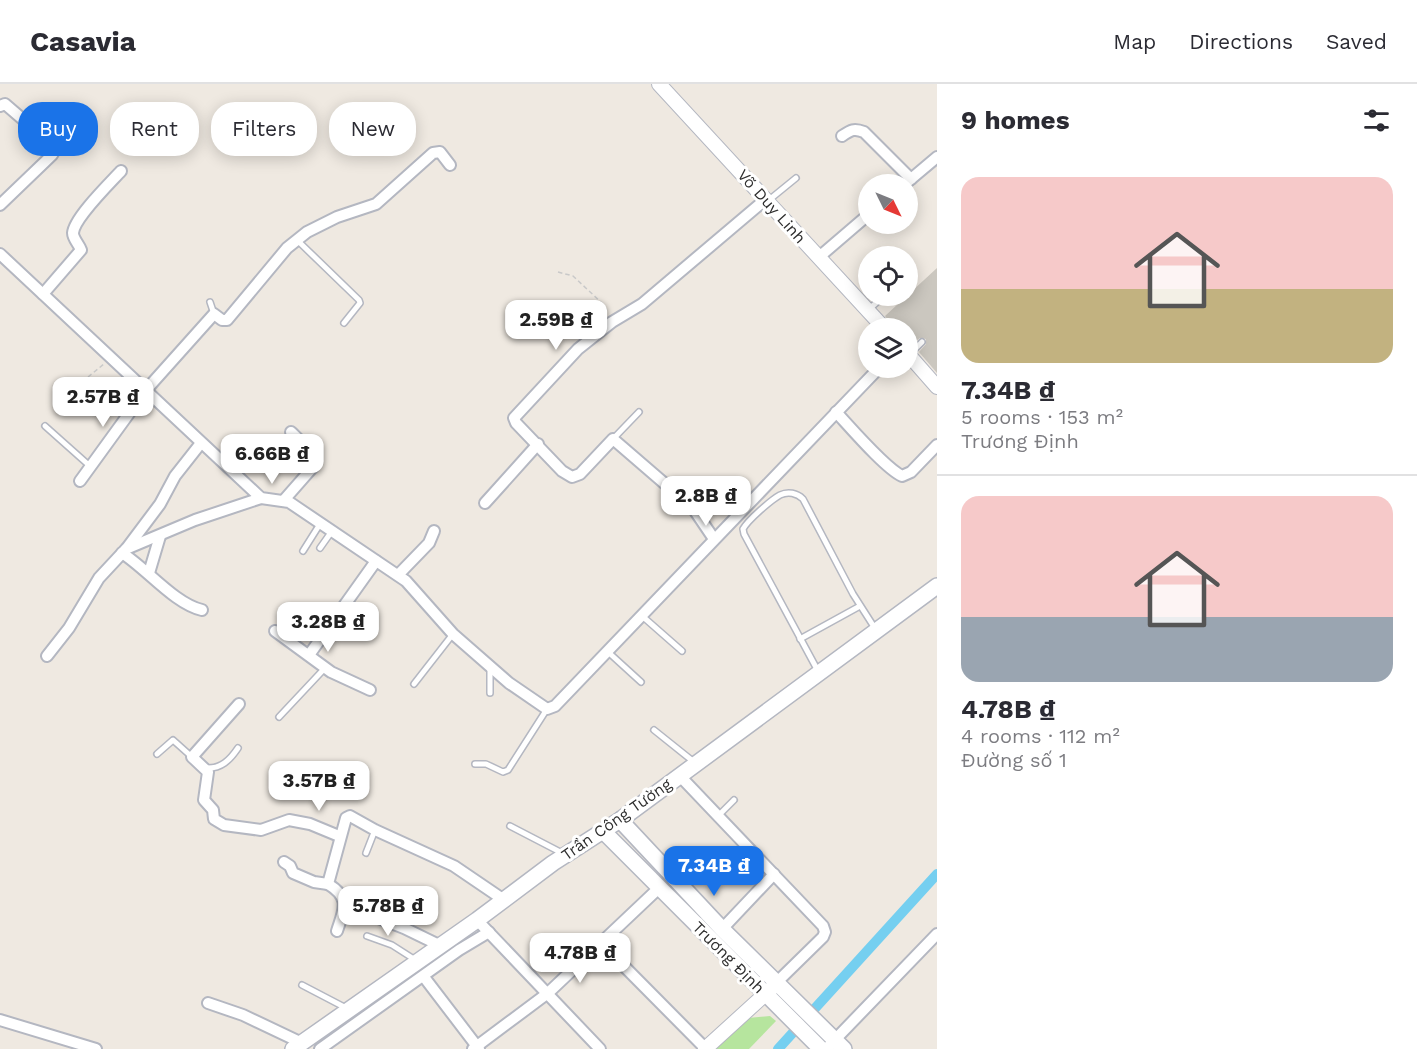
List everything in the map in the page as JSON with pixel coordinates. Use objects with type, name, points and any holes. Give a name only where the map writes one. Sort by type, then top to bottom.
[{"type":"main road","name":"Trần Công Tường","points":[[298,1046],[477,921],[566,855],[620,820],[937,586]]},
{"type":"main road","name":"Trương Định","points":[[620,820],[722,929],[777,995]]},
{"type":"main road","name":"Trương Định","points":[[603,831],[777,995]]},
{"type":"main road","points":[[777,995],[827,1043]]},
{"type":"street","name":"Võ Duy Linh","points":[[662,85],[875,318]]},
{"type":"street","points":[[0,106],[5,104],[55,150],[0,205]]},
{"type":"street","points":[[842,136],[856,129],[864,132],[901,174]]},
{"type":"street","points":[[80,481],[146,390],[214,314],[222,320],[227,320],[282,254],[297,240],[307,232],[336,217],[376,204],[433,153],[440,152],[450,165]]},
{"type":"street","points":[[917,174],[937,157]]},
{"type":"street","points":[[43,294],[81,250],[74,239],[75,225],[92,201],[121,171]]},
{"type":"street","points":[[714,539],[693,508],[613,439],[580,474],[572,477],[562,471],[516,423],[515,416],[578,349],[612,321],[633,310],[767,200]]},
{"type":"street","points":[[819,257],[858,224]]},
{"type":"street","points":[[0,254],[261,498]]},
{"type":"street","points":[[918,365],[936,383]]},
{"type":"street","points":[[124,551],[195,520],[261,498],[284,500],[406,581],[453,634],[509,683],[547,709],[555,706],[869,378]]},
{"type":"street","points":[[836,412],[873,451],[902,476],[911,472],[937,445]]},
{"type":"street","points":[[284,500],[313,467],[308,448],[291,432]]},
{"type":"street","points":[[47,656],[69,628],[99,578],[124,551],[160,504],[175,476],[201,443]]},
{"type":"street","points":[[485,503],[538,444]]},
{"type":"street","points":[[398,575],[429,543],[434,531]]},
{"type":"street","points":[[149,573],[160,536]]},
{"type":"street","points":[[124,551],[179,599],[193,608],[202,610]]},
{"type":"street","points":[[309,656],[376,561]]},
{"type":"street","points":[[275,631],[325,668],[370,690]]},
{"type":"street","points":[[239,704],[192,757],[206,768],[208,776],[204,800],[213,810],[216,822],[261,830],[286,821],[310,824],[339,836]]},
{"type":"street","points":[[602,944],[705,1049],[777,995],[825,932],[823,926],[679,775]]},
{"type":"street","points":[[327,884],[339,836],[346,818],[350,816],[454,866],[504,900]]},
{"type":"street","points":[[284,862],[293,873],[314,882],[327,884],[341,895],[345,905],[337,931]]},
{"type":"street","points":[[722,929],[774,874]]},
{"type":"street","points":[[424,977],[476,1048],[548,993],[660,887]]},
{"type":"street","points":[[345,905],[395,924],[441,946]]},
{"type":"street","points":[[477,921],[600,1049]]},
{"type":"street","points":[[320,1049],[459,950],[489,932]]},
{"type":"street","points":[[827,1043],[935,940]]},
{"type":"street","points":[[208,1003],[243,1016],[298,1046]]},
{"type":"street","points":[[0,1020],[96,1049]]},
{"type":"lane","points":[[767,200],[796,178]]},
{"type":"lane","points":[[297,240],[359,300],[360,303],[344,322]]},
{"type":"lane","points":[[210,302],[214,314]]},
{"type":"lane","points":[[868,310],[873,306]]},
{"type":"lane","points":[[918,346],[922,342]]},
{"type":"lane","points":[[613,439],[639,412]]},
{"type":"lane","points":[[45,426],[91,467]]},
{"type":"lane","points":[[819,673],[744,534],[743,529],[747,522],[781,494],[792,493],[803,499],[860,606],[877,631]]},
{"type":"lane","points":[[303,551],[320,524]]},
{"type":"lane","points":[[320,548],[332,531]]},
{"type":"lane","points":[[800,639],[860,606]]},
{"type":"lane","points":[[641,615],[682,651]]},
{"type":"lane","points":[[414,684],[453,634]]},
{"type":"lane","points":[[607,651],[641,682]]},
{"type":"lane","points":[[490,667],[490,693]]},
{"type":"lane","points":[[279,717],[325,668]]},
{"type":"lane","points":[[475,764],[486,764],[503,772],[508,770],[547,709]]},
{"type":"lane","points":[[654,730],[695,763]]},
{"type":"lane","points":[[157,754],[173,740],[192,757]]},
{"type":"lane","points":[[206,768],[221,766],[238,748]]},
{"type":"lane","points":[[718,816],[734,800]]},
{"type":"lane","points":[[510,826],[566,855]]},
{"type":"lane","points":[[366,853],[375,830]]},
{"type":"lane","points":[[367,936],[392,945],[418,962]]},
{"type":"lane","points":[[302,985],[350,1010]]},
{"type":"path","points":[[558,272],[573,276],[591,291],[603,304],[612,321]]},
{"type":"path","points":[[88,376],[111,358]]},
{"type":"green space","points":[[770,1016],[776,1021],[749,1049],[715,1049],[748,1018]]},
{"type":"building","points":[[937,268],[937,373],[919,352],[926,344],[926,339],[918,339],[918,318],[886,318],[885,316],[896,306],[918,306],[918,286]]},
{"type":"waterway","points":[[778,1049],[937,874]]}]
